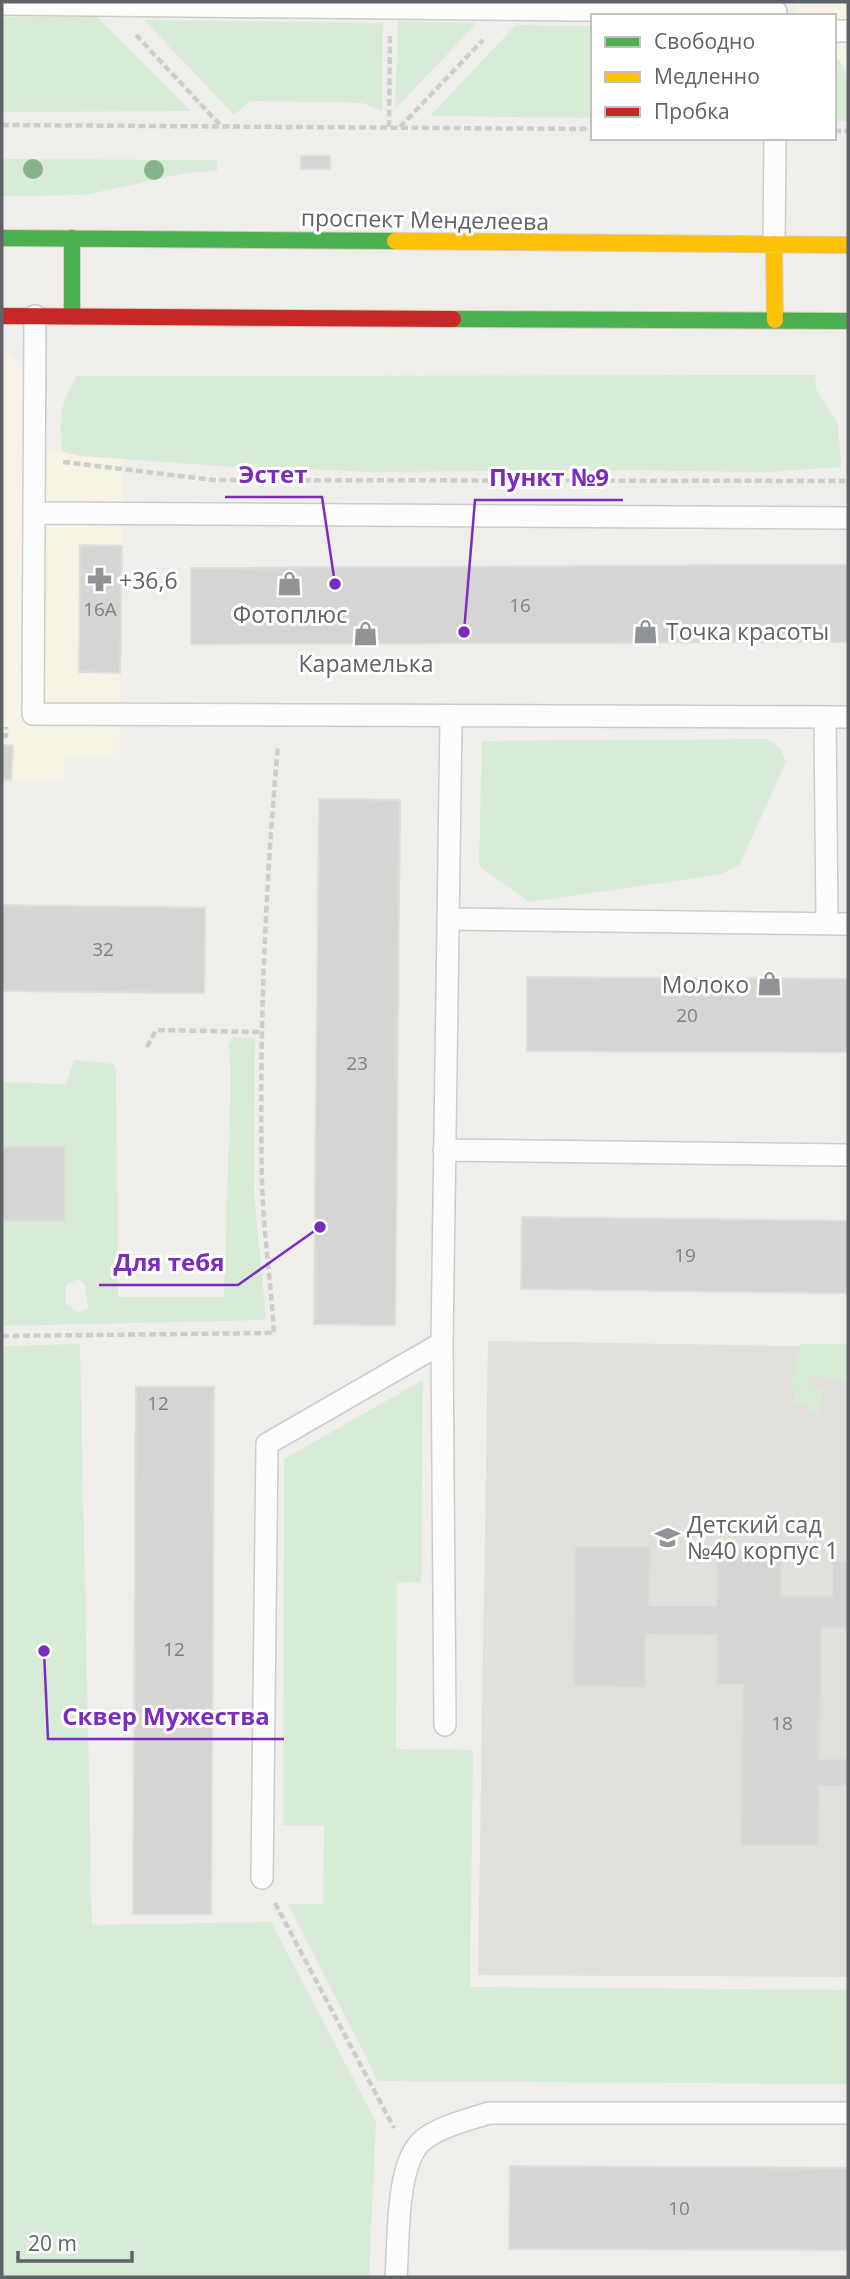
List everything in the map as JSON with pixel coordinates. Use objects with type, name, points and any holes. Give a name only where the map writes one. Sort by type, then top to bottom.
[{"type":"main road","name":"проспект Менделеева","points":[[2,238],[848,245]]},
{"type":"main road","points":[[72,239],[72,316]]},
{"type":"main road","points":[[774,244],[775,320]]},
{"type":"main road","points":[[2,316],[848,321]]},
{"type":"lane","points":[[2,4],[776,10]]},
{"type":"lane","points":[[774,244],[775,140]]},
{"type":"lane","points":[[35,316],[33,714],[452,718],[848,717]]},
{"type":"lane","points":[[36,513],[848,518]]},
{"type":"lane","points":[[448,919],[838,923],[825,717]]},
{"type":"lane","points":[[445,1725],[442,1343],[452,718]]},
{"type":"lane","points":[[444,1150],[848,1154]]},
{"type":"lane","points":[[262,1878],[267,1444],[442,1343]]},
{"type":"lane","points":[[396,2277],[403,2176],[422,2141],[452,2125],[489,2113],[848,2113]]},
{"type":"path","points":[[399,128],[512,10]]},
{"type":"path","points":[[127,26],[222,126]]},
{"type":"path","points":[[388,127],[390,34]]},
{"type":"path","points":[[2,125],[591,129]]},
{"type":"path","points":[[60,461],[214,481],[845,481]]},
{"type":"path","points":[[2,1336],[274,1333],[262,1183],[261,1032],[266,883],[281,716]]},
{"type":"path","points":[[146,1047],[156,1030],[261,1032]]},
{"type":"path","points":[[262,1878],[411,2161]]},
{"type":"shaded area","points":[[795,2],[848,2],[848,76],[846,68],[836,57],[836,14],[795,14]]},
{"type":"shaded area","points":[[2,350],[18,362],[24,374],[24,447],[123,459],[119,759],[64,758],[63,780],[2,780]]},
{"type":"shaded area","name":"Детский сад №40 корпус 1","points":[[488,1341],[848,1347],[848,1977],[478,1975]]},
{"type":"green space","points":[[2,17],[97,17],[191,111],[2,112]]},
{"type":"green space","points":[[144,20],[383,23],[382,111],[362,103],[250,101],[234,115]]},
{"type":"green space","points":[[398,21],[477,23],[395,109]]},
{"type":"green space","points":[[516,25],[591,26],[591,118],[430,116]]},
{"type":"green space","points":[[836,57],[845,76],[848,121],[836,121]]},
{"type":"green space","points":[[2,159],[217,160],[217,171],[192,172],[84,195],[2,196]]},
{"type":"green space","points":[[815,375],[816,389],[838,424],[841,467],[766,472],[372,472],[220,466],[80,456],[63,452],[60,431],[64,404],[77,376]]},
{"type":"green space","points":[[767,739],[780,748],[786,762],[739,866],[718,875],[529,902],[479,866],[482,741]]},
{"type":"green space","points":[[233,1037],[255,1038],[254,1190],[266,1320],[2,1326],[2,1221],[65,1220],[65,1147],[2,1147],[2,1082],[66,1084],[74,1060],[113,1064],[116,1069],[118,1297],[224,1297],[231,1070],[228,1045]],"holes":[[[78,1279],[85,1284],[88,1308],[79,1313],[65,1303],[66,1285]]]},
{"type":"green space","points":[[80,1344],[92,1925],[271,1922],[376,2122],[369,2277],[2,2277],[2,1346]]},
{"type":"green space","points":[[800,1344],[848,1344],[848,1381],[812,1376],[806,1383],[823,1389],[819,1414],[794,1401],[792,1380]]},
{"type":"green space","points":[[423,1380],[421,1582],[397,1583],[396,1749],[473,1750],[470,1987],[848,1990],[848,2084],[378,2081],[288,1904],[323,1904],[324,1826],[283,1825],[284,1459]]},
{"type":"building","points":[[301,156],[330,156],[330,169],[301,169]]},
{"type":"building","points":[[80,545],[122,546],[120,673],[79,672]]},
{"type":"building","points":[[848,565],[848,642],[191,644],[191,568]]},
{"type":"building","points":[[2,745],[13,746],[11,780],[2,780]]},
{"type":"building","points":[[319,799],[400,800],[395,1325],[314,1324]]},
{"type":"building","points":[[2,905],[205,908],[204,993],[2,991]]},
{"type":"building","points":[[527,977],[848,979],[848,1052],[527,1051]]},
{"type":"building","points":[[65,1146],[65,1221],[2,1221],[2,1147]]},
{"type":"building","points":[[522,1217],[848,1221],[848,1293],[521,1289]]},
{"type":"building","points":[[136,1387],[214,1387],[211,1914],[133,1914]]},
{"type":"building","points":[[575,1546],[650,1546],[649,1606],[716,1606],[717,1548],[782,1549],[781,1596],[832,1596],[832,1560],[848,1561],[848,1628],[822,1628],[820,1759],[848,1759],[848,1786],[819,1786],[818,1846],[741,1845],[743,1685],[716,1685],[716,1635],[646,1634],[646,1688],[574,1686]]},
{"type":"building","points":[[510,2166],[848,2168],[848,2250],[509,2249]]},
{"type":"traffic: fast","points":[[2,238],[395,241]]},
{"type":"traffic: fast","points":[[72,238],[72,316]]},
{"type":"traffic: fast","points":[[453,319],[848,321]]},
{"type":"traffic: slow","points":[[395,241],[848,245]]},
{"type":"traffic: slow","points":[[774,244],[775,320]]},
{"type":"traffic: jam","points":[[2,316],[453,319]]},
{"type":"place","name":"+36,6","points":[[99,580]]},
{"type":"place","name":"Фотоплюс","points":[[290,584]]},
{"type":"place","name":"Эстет","points":[[335,584]]},
{"type":"place","name":"Точка красоты","points":[[646,631]]},
{"type":"place","name":"Пункт №9","points":[[464,632]]},
{"type":"place","name":"Карамелька","points":[[366,633]]},
{"type":"place","name":"Молоко","points":[[769,984]]},
{"type":"place","name":"Для тебя","points":[[320,1227]]},
{"type":"place","name":"Детский сад №40 корпус 1","points":[[667,1537]]},
{"type":"place","name":"Сквер Мужества","points":[[44,1651]]}]
